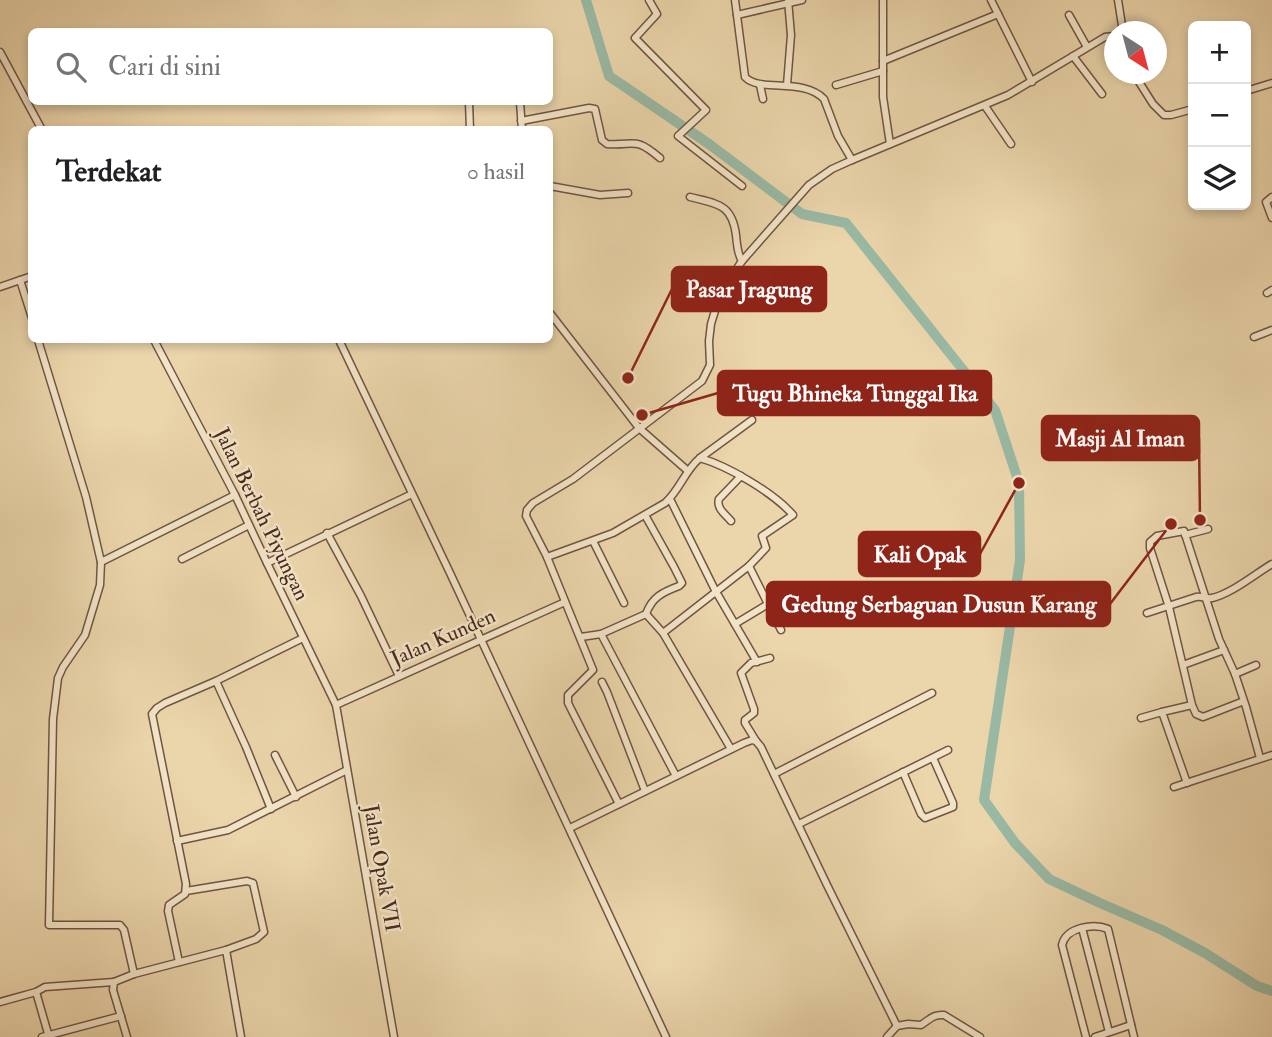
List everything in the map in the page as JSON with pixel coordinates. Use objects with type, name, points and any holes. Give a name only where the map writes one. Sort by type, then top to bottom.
[{"type":"street","points":[[649,0],[657,14],[635,38],[706,110],[678,136],[742,186]]},
{"type":"street","points":[[735,0],[745,78],[750,83],[787,85],[815,92],[824,99],[838,136],[852,160]]},
{"type":"street","points":[[737,15],[802,0]]},
{"type":"street","points":[[883,0],[883,97],[890,144]]},
{"type":"street","points":[[991,0],[1032,82]]},
{"type":"street","points":[[1118,0],[1121,21]]},
{"type":"street","points":[[787,85],[791,34],[789,1]]},
{"type":"street","points":[[883,61],[998,14]]},
{"type":"street","points":[[1069,15],[1087,47]]},
{"type":"street","points":[[619,804],[568,703],[568,695],[593,670],[547,558],[526,516],[527,510],[533,503],[583,472],[702,382],[710,365],[711,324],[726,285],[742,261],[800,193],[817,178],[852,160],[1008,96],[1104,38]]},
{"type":"street","points":[[0,52],[28,104]]},
{"type":"street","points":[[1073,56],[1102,94]]},
{"type":"street","points":[[836,85],[883,71]]},
{"type":"street","points":[[1251,89],[1272,83]]},
{"type":"street","points":[[1140,84],[1164,115],[1171,116],[1188,111]]},
{"type":"street","points":[[760,85],[763,99]]},
{"type":"street","points":[[29,105],[40,126]]},
{"type":"street","points":[[469,105],[470,126]]},
{"type":"street","points":[[520,105],[522,126]]},
{"type":"street","points":[[985,106],[1011,144]]},
{"type":"street","points":[[521,121],[595,109],[602,140],[607,144],[638,143],[660,158]]},
{"type":"street","points":[[553,187],[600,195],[628,193]]},
{"type":"street","points":[[690,197],[725,208],[734,221],[742,261]]},
{"type":"street","points":[[1272,197],[1266,202],[1272,218]]},
{"type":"street","points":[[0,287],[28,277]]},
{"type":"street","points":[[20,280],[28,305]]},
{"type":"street","points":[[553,317],[639,428],[688,471]]},
{"type":"street","points":[[1254,337],[1272,330]]},
{"type":"street","points":[[39,343],[86,497],[101,562],[100,585],[85,635],[58,678],[53,719],[48,925],[120,925],[124,930],[134,974]]},
{"type":"street","name":"Jalan Berbah Piyungan","points":[[156,343],[235,495],[336,705]]},
{"type":"street","points":[[339,343],[570,828],[666,1037]]},
{"type":"street","points":[[547,558],[613,533],[670,499],[700,458],[752,420]]},
{"type":"street","points":[[663,633],[748,566],[766,548],[762,536],[793,515],[786,507],[741,476],[700,458]]},
{"type":"street","points":[[731,521],[718,506],[718,502],[741,476]]},
{"type":"street","points":[[267,563],[412,494]]},
{"type":"street","points":[[101,562],[235,495]]},
{"type":"street","points":[[670,499],[715,590],[757,662]]},
{"type":"street","points":[[581,637],[601,635],[646,614],[656,596],[682,583],[645,515]]},
{"type":"street","points":[[182,559],[249,525]]},
{"type":"street","points":[[1185,535],[1208,529]]},
{"type":"street","points":[[1244,701],[1203,717],[1196,714],[1150,548],[1150,542],[1157,536],[1182,530],[1185,535],[1224,650],[1235,674],[1244,701],[1261,758]]},
{"type":"street","points":[[327,533],[400,676]]},
{"type":"street","points":[[593,541],[624,603]]},
{"type":"street","points":[[1147,613],[1196,597],[1209,599],[1230,591],[1272,564]]},
{"type":"street","points":[[748,566],[781,630]]},
{"type":"street","name":"Jalan Kunden","points":[[336,705],[565,602]]},
{"type":"street","points":[[735,624],[768,604]]},
{"type":"street","points":[[646,614],[663,633],[731,749]]},
{"type":"street","points":[[601,635],[676,776]]},
{"type":"street","points":[[178,962],[168,911],[169,905],[186,891],[152,715],[165,703],[303,638]]},
{"type":"street","points":[[1182,665],[1224,650]]},
{"type":"street","points":[[770,658],[751,663],[741,673],[754,709],[754,713],[745,723],[761,747],[897,1026]]},
{"type":"street","points":[[1235,674],[1256,666]]},
{"type":"street","points":[[216,681],[271,809]]},
{"type":"street","points":[[602,682],[645,791]]},
{"type":"street","points":[[774,775],[932,693]]},
{"type":"street","name":"Jalan Opak VII","points":[[336,705],[394,1037]]},
{"type":"street","points":[[1141,718],[1192,705]]},
{"type":"street","points":[[1162,712],[1187,783]]},
{"type":"street","points":[[570,828],[731,749],[752,740],[756,741]]},
{"type":"street","points":[[799,824],[948,750]]},
{"type":"street","points":[[275,755],[296,797]]},
{"type":"street","points":[[1174,787],[1272,755]]},
{"type":"street","points":[[903,772],[925,818],[953,807],[933,758]]},
{"type":"street","points":[[177,841],[228,830],[347,770]]},
{"type":"street","points":[[0,1002],[56,985],[114,982],[134,974],[226,950],[256,939],[264,932],[253,883],[247,881],[186,891]]},
{"type":"street","points":[[1086,1037],[1062,945],[1063,939],[1071,931],[1102,926],[1108,929],[1134,1037]]},
{"type":"street","points":[[1082,928],[1109,1032]]},
{"type":"street","points":[[226,950],[241,1037]]},
{"type":"street","points":[[114,982],[113,990],[127,1037]]},
{"type":"street","points":[[36,992],[46,1036],[121,1016]]},
{"type":"street","points":[[887,1037],[897,1026],[921,1025],[933,1016],[944,1015],[980,1037]]},
{"type":"street","points":[[1096,1037],[1132,1024]]},
{"type":"waterway","points":[[586,0],[609,76],[709,144],[802,214],[846,223],[995,410],[1019,483],[1020,560],[984,800],[1015,843],[1049,879],[1162,930],[1257,986],[1272,991]]},
{"type":"place","name":"Pasar Jragung","points":[[628,378]]},
{"type":"place","name":"Tugu Bhineka Tunggal Ika","points":[[642,415]]},
{"type":"place","name":"Kali Opak","points":[[1019,483]]},
{"type":"place","name":"Masji Al Iman","points":[[1200,520]]},
{"type":"place","name":"Gedung Serbaguan Dusun Karang","points":[[1171,524]]}]
